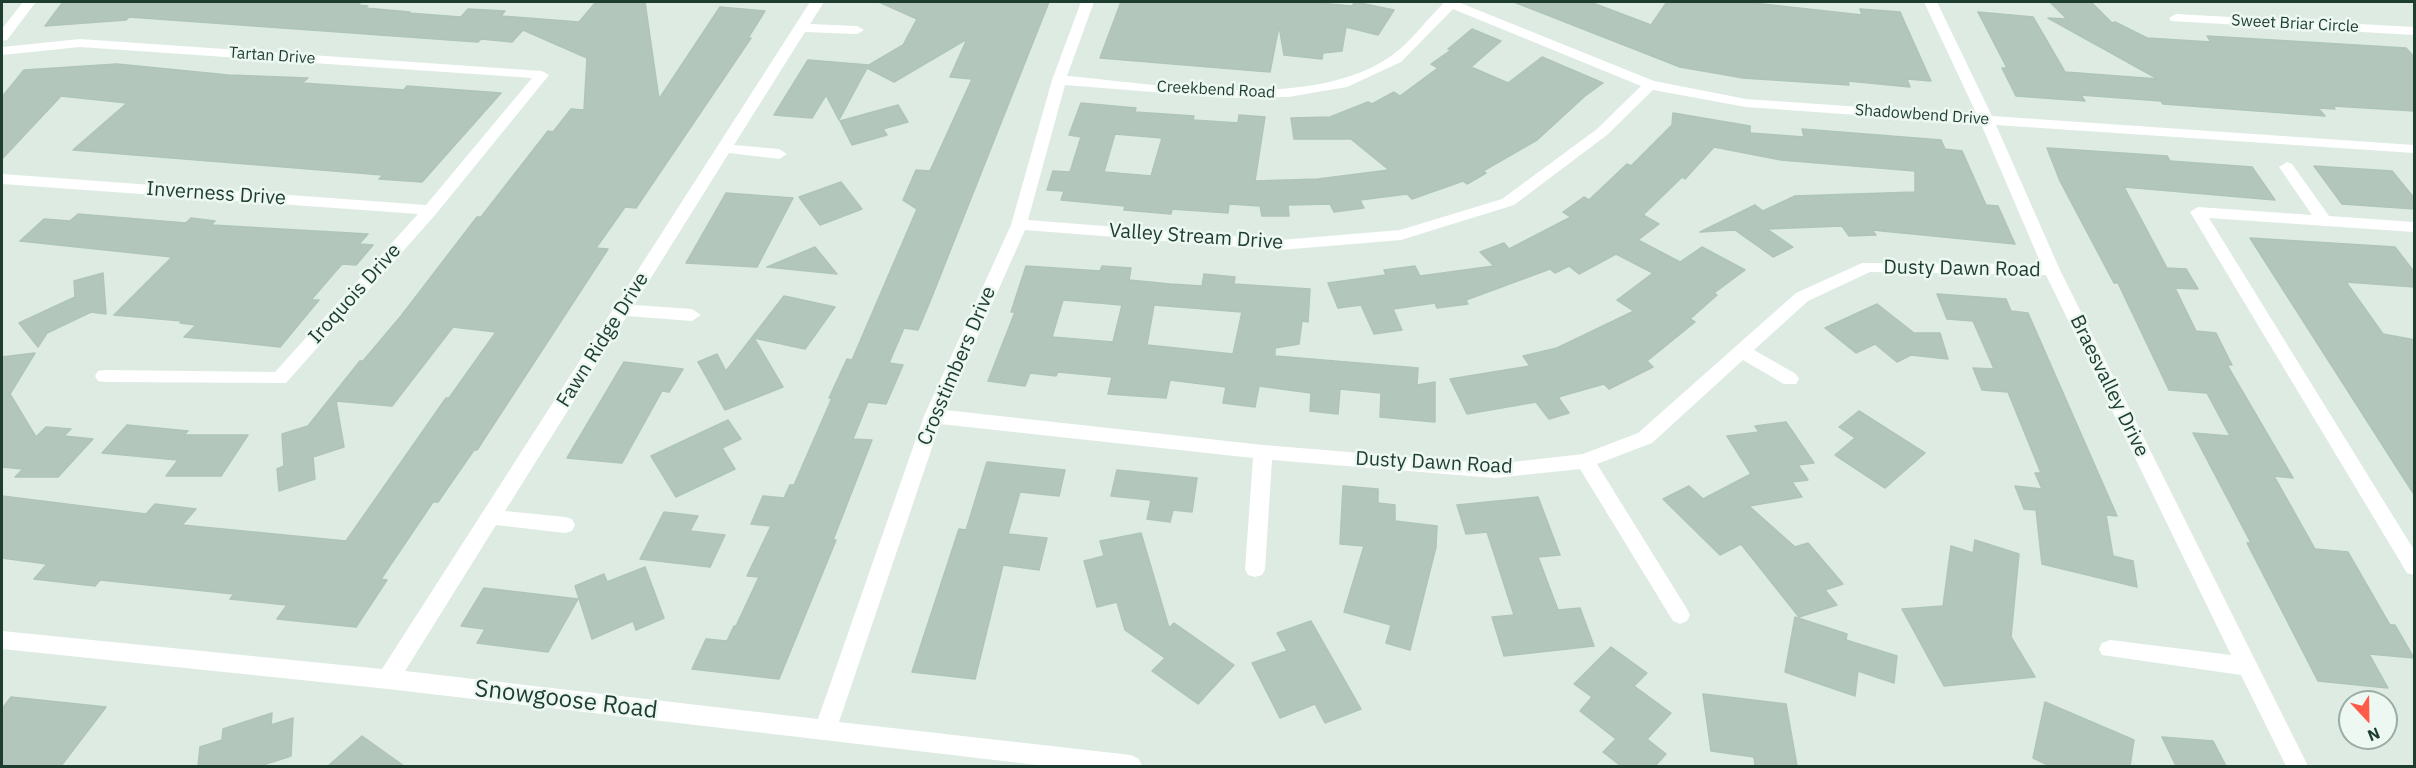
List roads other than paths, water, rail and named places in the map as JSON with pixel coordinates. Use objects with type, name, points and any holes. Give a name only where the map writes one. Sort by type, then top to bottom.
[{"type":"street","points":[[2,37],[29,2]]},
{"type":"street","name":"Fawn Ridge Drive","points":[[388,679],[817,2]]},
{"type":"street","name":"Crosstimbers Drive","points":[[825,731],[933,416],[1018,225],[1059,80],[1087,2]]},
{"type":"street","name":"Creekbend Road","points":[[1059,80],[1227,94],[1287,93],[1347,82],[1396,59],[1450,2]]},
{"type":"street","name":"Shadowbend Drive","points":[[1450,2],[1650,85],[1746,103],[2415,148]]},
{"type":"street","name":"Braesvalley Drive","points":[[1931,2],[1987,120],[2052,270],[2297,766]]},
{"type":"street","name":"Sweet Briar Circle","points":[[2176,18],[2415,31]]},
{"type":"street","points":[[801,28],[857,30]]},
{"type":"street","name":"Tartan Drive","points":[[2,51],[80,43],[542,75]]},
{"type":"street","name":"Iroquois Drive","points":[[104,376],[280,378],[430,210],[542,75]]},
{"type":"street","name":"Valley Stream Drive","points":[[1018,225],[1085,228],[1280,246],[1401,235],[1508,202],[1602,132],[1650,85]]},
{"type":"street","points":[[724,148],[779,154]]},
{"type":"street","points":[[2287,167],[2325,220]]},
{"type":"street","name":"Inverness Drive","points":[[2,179],[430,210]]},
{"type":"street","points":[[2415,227],[2198,212],[2415,567]]},
{"type":"street","name":"Dusty Dawn Road","points":[[933,416],[1263,452],[1495,471],[1585,461],[1645,438],[1802,297],[1868,267],[2052,270]]},
{"type":"street","points":[[622,310],[692,315]]},
{"type":"street","points":[[1743,352],[1790,379]]},
{"type":"street","points":[[1255,569],[1263,452]]},
{"type":"street","points":[[1585,461],[1680,615]]},
{"type":"street","points":[[490,517],[565,525]]},
{"type":"street","name":"Snowgoose Road","points":[[2,640],[388,679],[1131,766]]},
{"type":"street","points":[[2110,649],[2248,667]]}]
